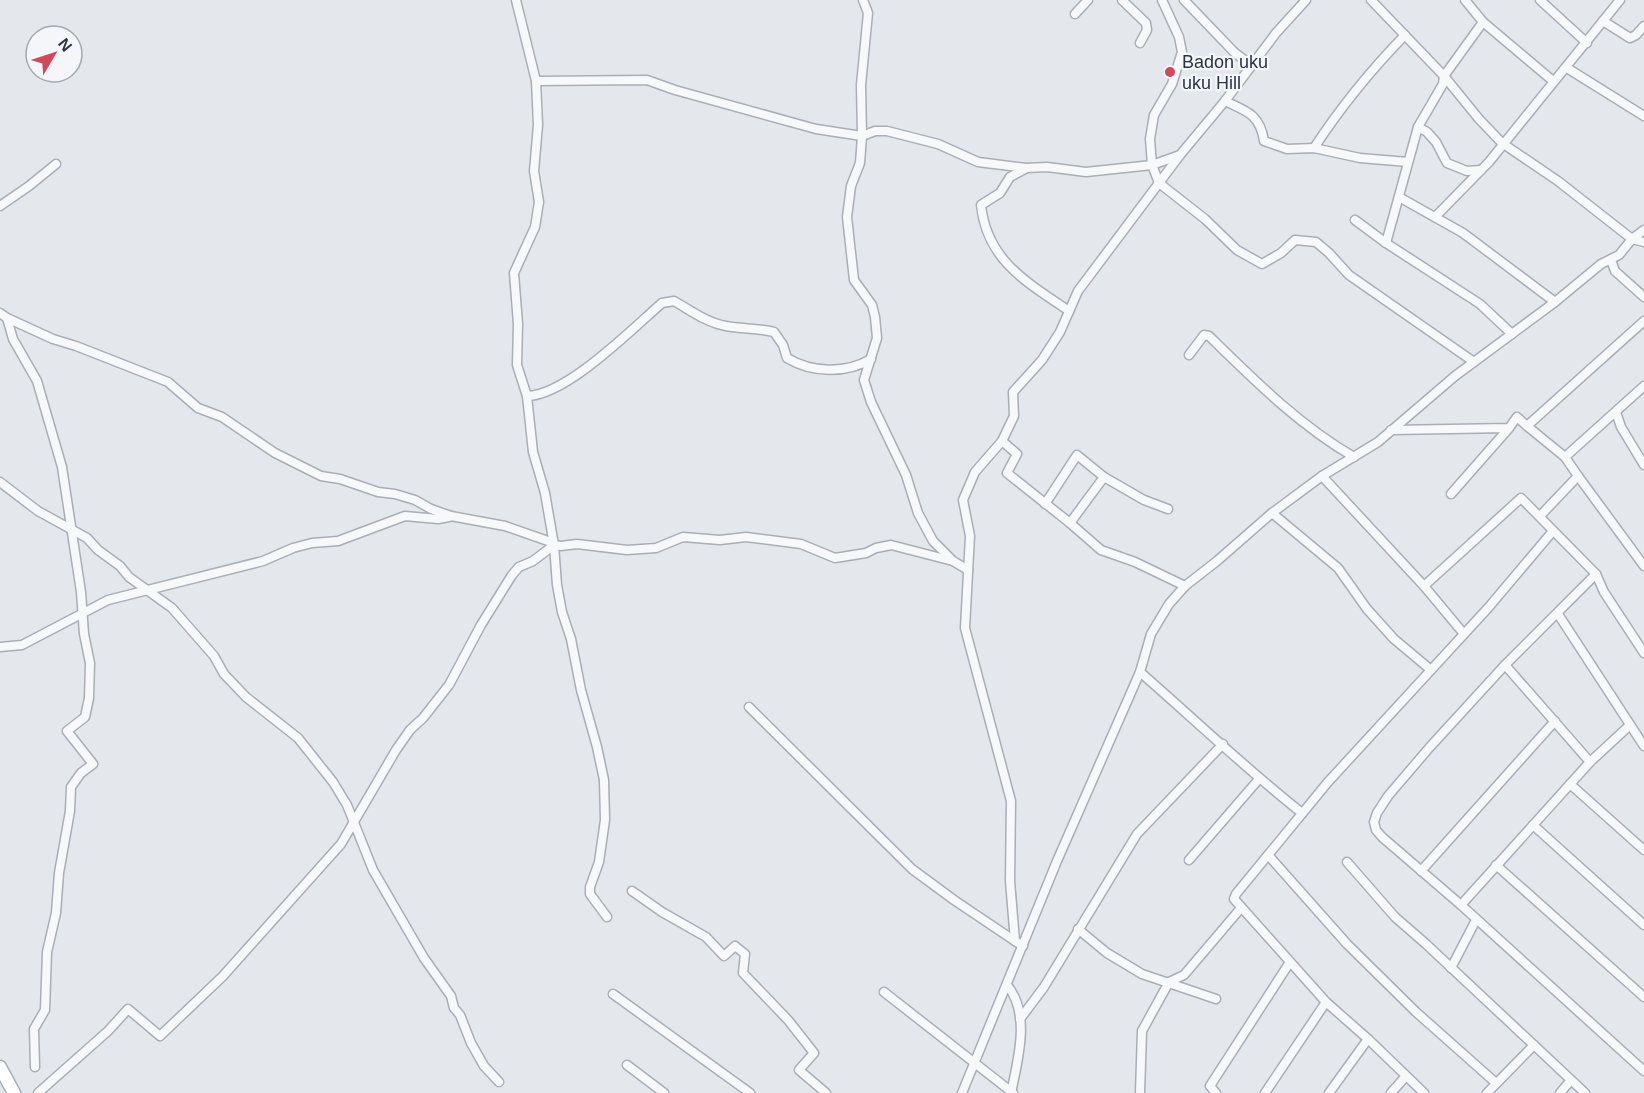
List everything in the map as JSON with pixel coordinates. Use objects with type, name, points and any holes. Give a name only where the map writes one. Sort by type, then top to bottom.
[{"type":"street","points":[[516,0],[536,81],[538,125],[534,171],[539,202],[535,227],[514,273],[518,324],[517,365],[528,396],[533,452],[545,493],[562,612],[571,639],[581,690],[604,780],[605,820],[599,862],[590,887],[590,894],[608,917]]},
{"type":"street","points":[[862,0],[868,13],[861,85],[862,136],[860,163],[851,186],[847,218],[854,280],[872,305],[875,317],[877,338],[864,380],[871,402],[906,475],[918,513],[933,541],[953,561],[968,570]]},
{"type":"street","points":[[1075,14],[1088,0]]},
{"type":"street","points":[[1122,0],[1146,22],[1147,30],[1140,43]]},
{"type":"street","points":[[1162,0],[1179,37],[1182,52],[1172,84],[1154,115],[1150,139],[1152,165],[1159,183],[1205,219],[1237,249],[1262,264],[1281,253],[1295,240],[1316,242],[1349,275],[1474,362]]},
{"type":"street","points":[[1184,0],[1234,53],[1251,65]]},
{"type":"street","points":[[1015,941],[1010,881],[1011,801],[965,628],[970,536],[963,500],[975,472],[1002,441],[1014,416],[1013,392],[1042,360],[1060,332],[1078,291],[1180,155],[1291,15],[1306,0]]},
{"type":"street","points":[[1371,0],[1444,76],[1502,143],[1558,182],[1632,239],[1644,242]]},
{"type":"street","points":[[1466,0],[1483,22],[1553,81]]},
{"type":"street","points":[[1540,0],[1587,43]]},
{"type":"street","points":[[1435,217],[1480,170],[1553,81],[1567,68],[1620,0]]},
{"type":"street","points":[[1603,21],[1630,38],[1640,38],[1644,26]]},
{"type":"street","points":[[1386,243],[1418,127],[1443,84],[1444,76],[1483,22]]},
{"type":"street","points":[[1314,148],[1334,117],[1405,35]]},
{"type":"street","points":[[1567,68],[1644,116]]},
{"type":"street","points":[[536,81],[647,80],[675,90],[816,129],[862,136],[875,131],[887,131],[938,144],[978,162],[1026,168],[1047,167],[1086,172],[1152,165],[1180,155]]},
{"type":"street","points":[[1225,101],[1252,114],[1262,129],[1264,141],[1287,148],[1314,148],[1360,158],[1408,162]]},
{"type":"street","points":[[1418,127],[1427,132],[1436,142],[1448,163],[1467,171],[1480,170]]},
{"type":"street","points":[[0,206],[56,164]]},
{"type":"street","points":[[1026,168],[1010,177],[1000,193],[981,205],[983,223],[994,249],[1018,275],[1069,311]]},
{"type":"street","points":[[1399,197],[1463,233],[1555,302]]},
{"type":"street","points":[[1355,220],[1480,304],[1512,334]]},
{"type":"street","points":[[962,1093],[1057,861],[1140,672],[1151,634],[1169,604],[1185,586],[1272,513],[1322,477],[1378,442],[1474,362],[1555,302],[1601,264],[1619,255],[1632,239],[1644,230]]},
{"type":"street","points":[[1611,260],[1615,271],[1644,297]]},
{"type":"street","points":[[528,396],[538,395],[580,373],[662,303],[674,301],[724,326],[757,328],[774,332],[783,345],[787,358],[800,365],[834,370],[858,366],[871,359]]},
{"type":"street","points":[[4,315],[53,339],[168,382],[198,408],[222,417],[275,453],[321,476],[415,500],[451,516],[505,526],[554,545],[577,544],[627,550],[656,548],[683,537],[720,540],[746,537],[801,543],[836,558],[866,553],[891,545],[953,561]]},
{"type":"street","points":[[4,315],[13,339],[37,381],[62,467],[72,528],[84,634],[90,663],[89,698],[85,717],[67,731],[93,764],[81,773],[71,787],[70,811],[59,873],[56,913],[47,952],[45,1011],[34,1029],[34,1067]]},
{"type":"street","points":[[1527,426],[1644,321]]},
{"type":"street","points":[[1189,355],[1204,335],[1209,336],[1328,442],[1354,457]]},
{"type":"street","points":[[1565,457],[1644,386]]},
{"type":"street","points":[[1616,412],[1621,427],[1644,465]]},
{"type":"street","points":[[1451,494],[1517,417],[1565,457],[1644,566]]},
{"type":"street","points":[[1391,430],[1509,428]]},
{"type":"street","points":[[1002,441],[1017,454],[1007,473],[1101,550],[1135,562],[1185,586]]},
{"type":"street","points":[[1045,504],[1077,455],[1104,477],[1144,500],[1168,509]]},
{"type":"street","points":[[1540,516],[1578,476]]},
{"type":"street","points":[[1070,523],[1104,477]]},
{"type":"street","points":[[1322,477],[1424,586],[1464,634]]},
{"type":"street","points":[[0,482],[38,511],[87,538],[98,550],[120,566],[129,577],[172,608],[214,656],[224,674],[246,697],[298,738],[333,782],[346,804],[373,870],[424,958],[451,996],[454,1008],[460,1015],[484,1066],[499,1082]]},
{"type":"street","points":[[1424,586],[1521,498],[1596,574],[1644,653]]},
{"type":"street","points":[[1272,513],[1338,568],[1368,609],[1394,639],[1431,670]]},
{"type":"street","points":[[0,647],[22,645],[108,600],[263,561],[293,548],[354,536],[405,516],[438,519],[451,516]]},
{"type":"street","points":[[1424,1093],[1368,1038],[1326,1002],[1234,899],[1328,782],[1464,634],[1553,531]]},
{"type":"street","points":[[38,1093],[108,1031],[128,1009],[160,1036],[223,976],[341,844],[396,750],[410,730],[449,686],[481,625],[512,575],[519,567],[533,561],[554,545]]},
{"type":"street","points":[[1596,574],[1505,665],[1502,671],[1429,748],[1388,796],[1374,822],[1376,830],[1382,837],[1643,1068]]},
{"type":"street","points":[[1558,614],[1644,746]]},
{"type":"street","points":[[1505,665],[1590,762]]},
{"type":"street","points":[[1140,672],[1223,744],[1259,779],[1302,813]]},
{"type":"street","points":[[748,707],[912,869],[1023,946]]},
{"type":"street","points":[[1421,871],[1555,721]]},
{"type":"street","points":[[1461,905],[1590,762],[1630,725]]},
{"type":"street","points":[[1020,1019],[1044,987],[1137,834],[1223,744]]},
{"type":"street","points":[[1189,860],[1259,779]]},
{"type":"street","points":[[1570,784],[1644,850]]},
{"type":"street","points":[[1533,825],[1644,925]]},
{"type":"street","points":[[1268,855],[1347,944],[1416,1012],[1496,1083]]},
{"type":"street","points":[[1347,862],[1395,917],[1585,1093]]},
{"type":"street","points":[[1496,865],[1643,992]]},
{"type":"street","points":[[632,891],[662,912],[706,937],[724,956],[735,946],[745,954],[742,973],[788,1020],[814,1053],[799,1070],[826,1093]]},
{"type":"street","points":[[1140,1093],[1142,1031],[1168,984],[1184,975],[1241,908]]},
{"type":"street","points":[[1451,968],[1476,920]]},
{"type":"street","points":[[1078,928],[1107,953],[1142,974],[1216,999]]},
{"type":"street","points":[[1216,1093],[1210,1086],[1290,962]]},
{"type":"street","points":[[884,992],[1012,1092],[1020,1036],[1020,1019],[1017,1002],[1007,985]]},
{"type":"street","points":[[612,994],[750,1093]]},
{"type":"street","points":[[1265,1093],[1326,1002]]},
{"type":"street","points":[[1329,1093],[1368,1038]]},
{"type":"street","points":[[1487,1093],[1534,1045]]},
{"type":"street","points":[[627,1065],[664,1093]]},
{"type":"street","points":[[0,1067],[8,1090]]},
{"type":"street","points":[[1391,1093],[1406,1076]]},
{"type":"street","points":[[1560,1093],[1571,1080]]},
{"type":"place","name":"Badon uku uku Hill","points":[[1170,72]]}]
